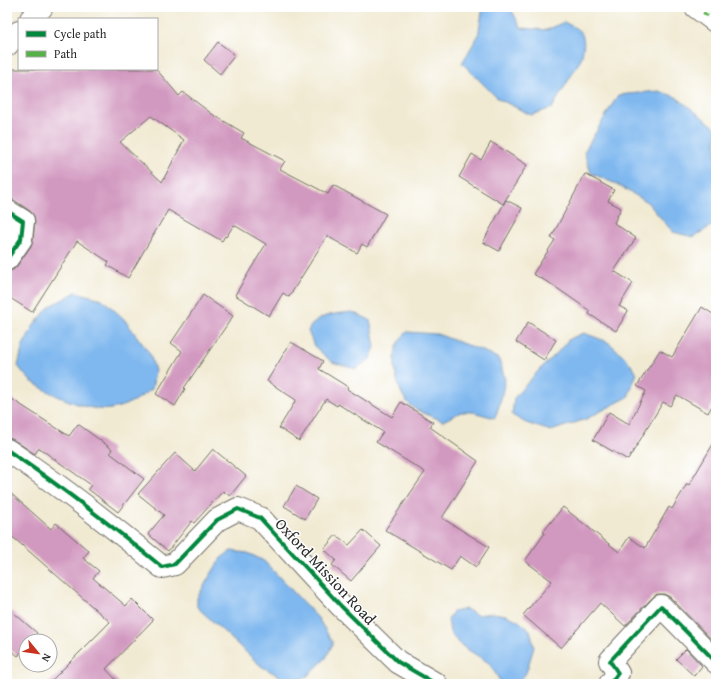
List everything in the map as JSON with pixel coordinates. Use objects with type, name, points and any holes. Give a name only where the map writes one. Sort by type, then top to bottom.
[{"type":"street","points":[[32,18],[42,7]]},
{"type":"street","points":[[696,7],[716,22]]},
{"type":"street","points":[[7,45],[18,33]]},
{"type":"street","points":[[7,211],[23,222],[21,239],[7,259]]},
{"type":"street","name":"Oxford Mission Road","points":[[7,450],[36,469],[88,508],[162,567],[175,564],[217,520],[238,509],[260,518],[341,606],[398,662],[436,684]]},
{"type":"street","points":[[610,684],[618,673],[610,661],[661,606],[716,662]]},
{"type":"water","points":[[483,7],[510,7],[521,28],[547,30],[564,22],[580,32],[584,44],[581,59],[552,108],[531,115],[497,98],[462,63],[478,36]]},
{"type":"water","points":[[659,91],[676,97],[716,128],[716,221],[713,225],[693,237],[673,232],[647,202],[618,185],[591,173],[584,152],[618,95]]},
{"type":"water","points":[[76,292],[102,299],[124,319],[150,354],[155,371],[152,389],[128,404],[117,408],[102,409],[92,408],[69,401],[47,391],[28,379],[18,366],[23,345],[34,325],[49,307]]},
{"type":"water","points":[[352,312],[370,320],[375,347],[370,359],[356,369],[332,362],[314,346],[308,331],[311,325],[321,318],[333,314]]},
{"type":"water","points":[[407,332],[437,334],[483,351],[499,359],[505,380],[495,418],[473,412],[461,412],[443,421],[413,408],[401,392],[395,366],[396,349]]},
{"type":"water","points":[[584,333],[608,342],[626,358],[637,373],[628,397],[586,419],[551,431],[526,423],[512,415],[514,398],[569,339]]},
{"type":"water","points":[[231,551],[248,553],[264,561],[318,618],[333,643],[326,658],[305,678],[288,681],[261,666],[197,607],[197,598],[208,579],[221,558]]},
{"type":"water","points":[[466,609],[477,615],[493,613],[506,615],[517,620],[530,630],[534,647],[526,673],[517,684],[502,684],[489,663],[459,644],[450,632],[448,619],[453,612]]},
{"type":"building","points":[[218,42],[235,55],[220,74],[204,60]]},
{"type":"building","points":[[7,69],[157,70],[179,96],[183,92],[212,114],[244,133],[241,138],[285,161],[280,169],[328,194],[333,185],[386,214],[367,247],[362,244],[357,253],[327,236],[289,297],[283,293],[269,316],[235,295],[266,244],[234,225],[222,241],[168,210],[128,278],[107,265],[109,262],[77,241],[32,312],[7,296],[7,271],[13,270],[17,266],[31,246],[35,222],[34,216],[30,211],[14,200],[7,199]],"holes":[[[151,116],[184,140],[162,182],[120,142]]]},
{"type":"building","points":[[491,142],[527,165],[503,204],[459,177],[472,154],[481,160]]},
{"type":"building","points":[[585,174],[614,190],[608,201],[621,208],[614,223],[636,238],[614,271],[633,283],[619,306],[628,311],[616,331],[589,314],[590,311],[551,284],[533,274],[555,240],[551,238]]},
{"type":"building","points":[[506,200],[522,208],[499,251],[483,242]]},
{"type":"building","points":[[203,295],[233,316],[184,388],[185,389],[175,406],[156,394],[182,351],[171,343]]},
{"type":"building","points":[[702,307],[716,316],[716,399],[708,413],[677,395],[670,406],[663,402],[628,460],[593,440],[609,412],[629,424],[646,391],[637,386],[660,350],[672,357]]},
{"type":"building","points":[[528,322],[556,340],[544,360],[516,342]]},
{"type":"building","points":[[291,342],[323,361],[319,369],[348,387],[347,389],[392,417],[401,402],[433,422],[430,427],[478,461],[442,518],[489,547],[476,567],[460,556],[451,570],[385,530],[425,472],[376,442],[383,432],[338,404],[337,406],[326,399],[299,441],[279,428],[296,400],[267,381]]},
{"type":"building","points":[[7,396],[69,436],[78,424],[112,449],[110,453],[144,479],[118,512],[88,489],[91,485],[39,448],[35,454],[7,437]]},
{"type":"building","points":[[716,439],[716,644],[670,597],[664,594],[657,594],[652,598],[625,626],[600,603],[561,648],[523,615],[552,581],[525,561],[545,533],[543,532],[563,507],[619,552],[629,537],[645,548],[669,507],[672,509],[687,484],[689,485]]},
{"type":"building","points":[[213,449],[246,476],[230,496],[223,491],[194,523],[192,521],[168,551],[148,534],[164,515],[138,494],[175,453],[195,471]]},
{"type":"building","points":[[296,486],[317,499],[305,519],[284,506]]},
{"type":"building","points":[[7,490],[51,529],[56,523],[89,551],[83,558],[99,571],[93,578],[126,606],[132,599],[153,620],[106,669],[120,684],[48,684],[110,622],[7,532]]},
{"type":"building","points":[[363,530],[381,546],[351,581],[332,565],[336,560],[324,549],[336,535],[349,545]]},
{"type":"building","points":[[7,607],[37,633],[18,633],[18,656],[7,647]]},
{"type":"building","points":[[686,649],[702,666],[694,676],[676,659]]},
{"type":"marked path","points":[[696,7],[716,22]]},
{"type":"cycle path","points":[[7,211],[23,221],[21,239],[7,259]]},
{"type":"cycle path","points":[[7,450],[86,507],[162,567],[175,564],[217,520],[238,509],[260,518],[341,606],[398,662],[436,684]]},
{"type":"cycle path","points":[[610,684],[618,673],[610,661],[661,606],[716,662]]}]
